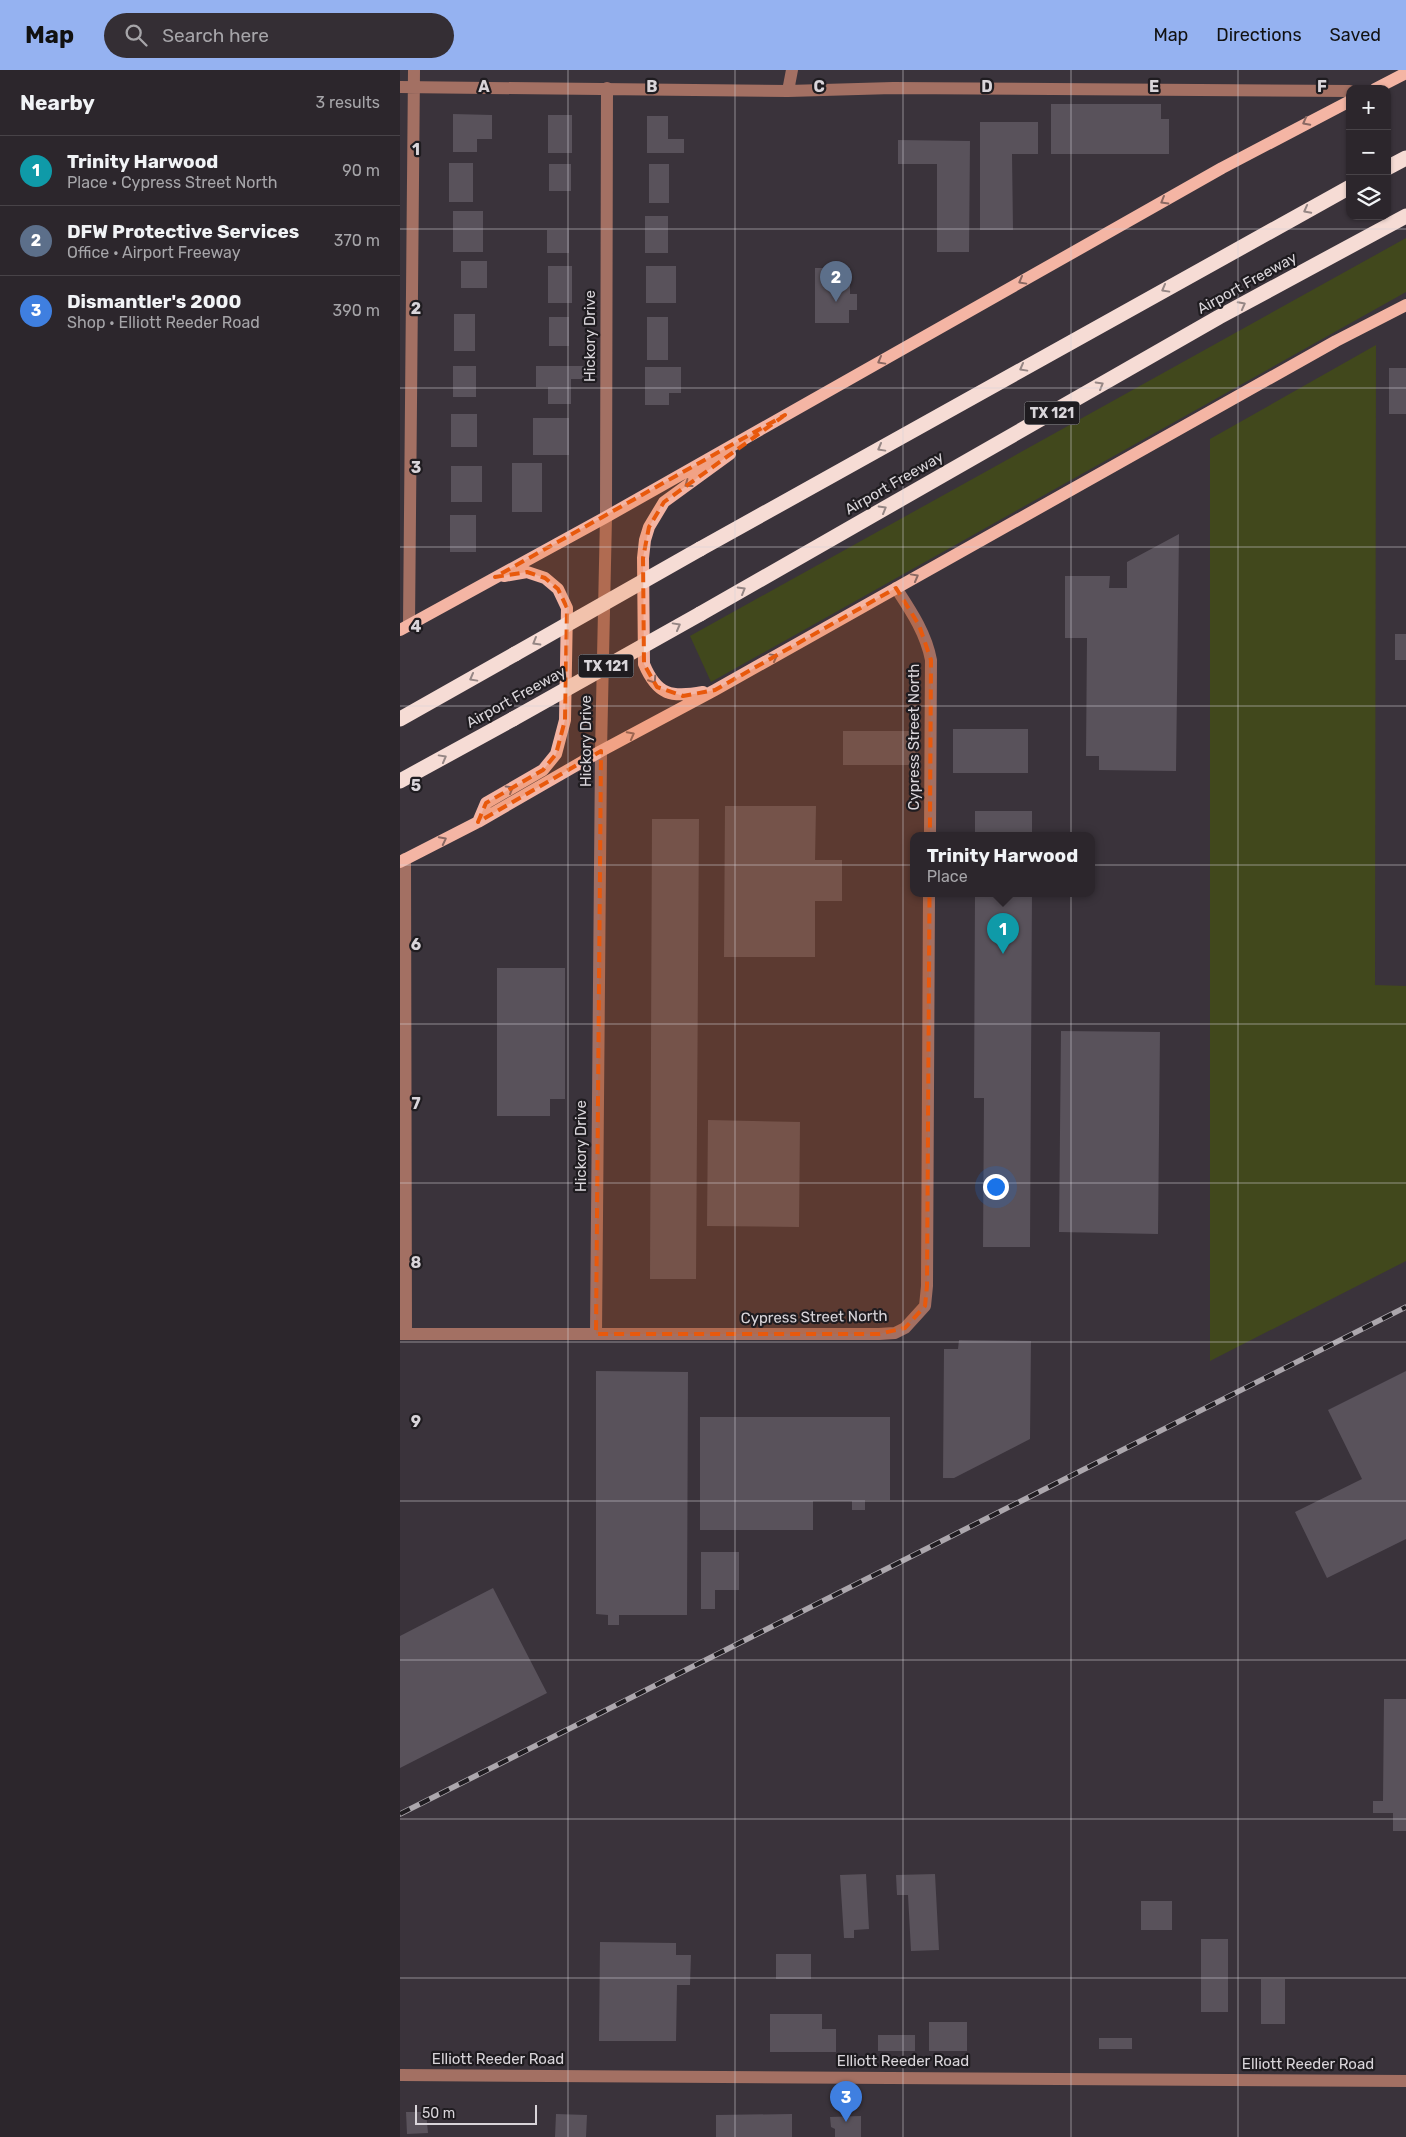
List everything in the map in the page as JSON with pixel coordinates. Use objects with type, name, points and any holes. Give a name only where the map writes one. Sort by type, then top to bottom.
[{"type":"highway","points":[[1391,166],[1406,158]]},
{"type":"highway","points":[[400,719],[700,549],[1346,189]]},
{"type":"highway","name":"Airport Freeway","points":[[400,781],[700,614],[1219,317],[1406,216]]},
{"type":"main road","points":[[1383,85],[1406,73]]},
{"type":"main road","points":[[405,628],[606,517],[1214,172],[1346,103]]},
{"type":"main road","points":[[403,861],[478,822],[1328,346],[1406,305]]},
{"type":"main road","points":[[715,690],[682,696],[656,687],[650,677],[644,664],[643,558],[645,540],[649,527],[664,502],[784,415]]},
{"type":"main road","points":[[478,822],[486,803],[543,770],[556,754],[565,720],[567,608],[558,589],[545,578],[527,572],[495,577]]},
{"type":"street","points":[[405,628],[414,70]]},
{"type":"street","points":[[788,91],[792,70]]},
{"type":"street","points":[[400,87],[788,91],[894,88],[1346,91]]},
{"type":"street","name":"Hickory Drive","points":[[596,1334],[606,517],[607,88]]},
{"type":"street","name":"Cypress Street North","points":[[896,588],[919,625],[928,645],[931,660],[930,832]]},
{"type":"street","points":[[403,861],[403,1334]]},
{"type":"street","name":"Cypress Street North","points":[[403,1334],[887,1334],[906,1328],[925,1306],[927,1286],[930,897]]},
{"type":"street","name":"Elliott Reeder Road","points":[[400,2075],[1406,2082]]},
{"type":"highlighted area","points":[[785,415],[664,502],[649,527],[643,558],[644,664],[650,677],[657,687],[683,696],[715,690],[896,588],[919,625],[931,660],[927,1286],[925,1306],[905,1328],[879,1334],[596,1334],[601,751],[478,822],[486,803],[543,770],[556,754],[565,720],[567,608],[558,589],[545,578],[527,572],[495,577]]},
{"type":"green space","points":[[1406,238],[1406,292],[711,682],[690,636]]},
{"type":"green space","points":[[1376,345],[1375,985],[1406,986],[1406,1261],[1210,1361],[1210,439]]},
{"type":"building","points":[[1051,104],[1161,104],[1161,119],[1169,119],[1169,154],[1051,154]]},
{"type":"building","points":[[453,114],[492,115],[492,139],[477,139],[477,152],[453,152]]},
{"type":"building","points":[[548,115],[572,115],[572,153],[548,153]]},
{"type":"building","points":[[647,116],[668,116],[668,139],[684,139],[684,153],[647,153]]},
{"type":"building","points":[[980,122],[1038,122],[1038,154],[1012,154],[1013,230],[980,230]]},
{"type":"building","points":[[898,140],[970,141],[969,252],[937,252],[937,164],[898,164]]},
{"type":"building","points":[[449,163],[473,163],[473,202],[449,202]]},
{"type":"building","points":[[549,164],[571,164],[571,191],[549,191]]},
{"type":"building","points":[[649,164],[669,164],[669,203],[649,203]]},
{"type":"building","points":[[453,211],[483,211],[483,252],[453,252]]},
{"type":"building","points":[[645,216],[668,216],[668,253],[645,253]]},
{"type":"building","points":[[547,230],[569,230],[569,253],[547,253]]},
{"type":"building","points":[[461,261],[487,261],[487,288],[461,288]]},
{"type":"building","points":[[548,266],[572,266],[572,303],[548,303]]},
{"type":"building","points":[[646,266],[676,266],[676,303],[646,303]]},
{"type":"building","points":[[815,268],[850,268],[850,294],[857,294],[857,310],[849,310],[849,323],[815,323]]},
{"type":"building","points":[[454,314],[475,314],[475,351],[454,351]]},
{"type":"building","points":[[549,317],[569,317],[569,346],[549,346]]},
{"type":"building","points":[[647,317],[668,317],[668,360],[647,360]]},
{"type":"building","points":[[453,366],[476,366],[476,397],[453,397]]},
{"type":"building","points":[[536,366],[584,366],[584,379],[571,379],[571,404],[548,404],[548,387],[536,387]]},
{"type":"building","points":[[645,367],[681,367],[681,393],[669,393],[669,405],[645,405]]},
{"type":"building","points":[[1389,368],[1406,368],[1406,414],[1389,414]]},
{"type":"building","points":[[451,414],[477,414],[477,447],[451,447]]},
{"type":"building","points":[[533,418],[569,418],[569,455],[533,455]]},
{"type":"building","points":[[512,463],[542,463],[542,512],[512,512]]},
{"type":"building","points":[[451,466],[482,466],[482,502],[451,502]]},
{"type":"building","points":[[450,515],[476,515],[476,552],[450,552]]},
{"type":"building","points":[[1179,534],[1176,771],[1099,770],[1099,756],[1086,756],[1087,638],[1065,638],[1065,576],[1110,576],[1109,588],[1127,588],[1127,562]]},
{"type":"building","points":[[1395,634],[1406,634],[1406,660],[1395,660]]},
{"type":"building","points":[[953,729],[1028,729],[1028,773],[953,773]]},
{"type":"building","points":[[843,731],[918,731],[918,765],[843,765]]},
{"type":"building","points":[[725,806],[816,806],[815,860],[842,860],[842,901],[815,901],[815,957],[724,957]]},
{"type":"building","points":[[975,811],[1032,811],[1032,832],[975,832]]},
{"type":"building","points":[[652,819],[699,819],[696,1279],[650,1279]]},
{"type":"building","points":[[975,897],[1032,897],[1030,1247],[983,1247],[984,1098],[974,1098]]},
{"type":"building","points":[[497,968],[565,968],[565,1099],[550,1099],[550,1116],[497,1116]]},
{"type":"building","points":[[1061,1031],[1160,1032],[1158,1234],[1059,1232]]},
{"type":"building","points":[[708,1120],[800,1122],[799,1227],[707,1226]]},
{"type":"building","points":[[959,1340],[1031,1341],[1030,1439],[954,1478],[943,1478],[944,1349],[958,1349]]},
{"type":"building","points":[[596,1371],[688,1372],[687,1615],[619,1615],[619,1625],[608,1625],[608,1615],[596,1614]]},
{"type":"building","points":[[1406,1371],[1406,1539],[1327,1578],[1295,1512],[1362,1479],[1328,1410]]},
{"type":"building","points":[[700,1417],[890,1417],[890,1500],[865,1500],[865,1510],[852,1510],[852,1501],[813,1501],[813,1530],[700,1530]]},
{"type":"building","points":[[701,1552],[739,1552],[739,1590],[715,1590],[715,1609],[701,1609]]},
{"type":"building","points":[[493,1588],[547,1693],[400,1768],[400,1636]]},
{"type":"building","points":[[1384,1699],[1406,1699],[1406,1831],[1393,1831],[1393,1813],[1373,1813],[1373,1801],[1383,1801]]},
{"type":"building","points":[[866,1874],[869,1929],[854,1930],[854,1938],[844,1938],[840,1875]]},
{"type":"building","points":[[935,1874],[939,1950],[911,1951],[908,1895],[897,1895],[896,1875]]},
{"type":"building","points":[[1141,1901],[1172,1901],[1172,1930],[1141,1930]]},
{"type":"building","points":[[1201,1939],[1228,1939],[1228,2012],[1201,2012]]},
{"type":"building","points":[[600,1942],[676,1943],[676,1955],[691,1955],[690,1985],[677,1985],[676,2041],[599,2041]]},
{"type":"building","points":[[776,1954],[811,1954],[811,1979],[776,1979]]},
{"type":"building","points":[[1261,1979],[1285,1979],[1285,2024],[1261,2024]]},
{"type":"building","points":[[770,2014],[822,2014],[822,2029],[836,2029],[836,2052],[770,2052]]},
{"type":"building","points":[[929,2022],[967,2022],[967,2051],[929,2051]]},
{"type":"building","points":[[878,2035],[915,2035],[915,2051],[878,2051]]},
{"type":"building","points":[[1099,2038],[1132,2038],[1132,2049],[1099,2049]]},
{"type":"building","points":[[406,2112],[426,2112],[428,2133],[407,2134]]},
{"type":"building","points":[[556,2114],[587,2115],[586,2137],[555,2137]]},
{"type":"building","points":[[792,2114],[792,2137],[716,2137],[716,2115]]},
{"type":"building","points":[[861,2116],[861,2137],[835,2137],[835,2129],[831,2127],[830,2117]]},
{"type":"railway","points":[[400,1814],[1406,1307]]},
{"type":"place","name":"DFW Protective Services","points":[[836,302]]},
{"type":"place","name":"Trinity Harwood","points":[[1003,954]]},
{"type":"place","name":"Dismantler's 2000","points":[[846,2122]]}]
